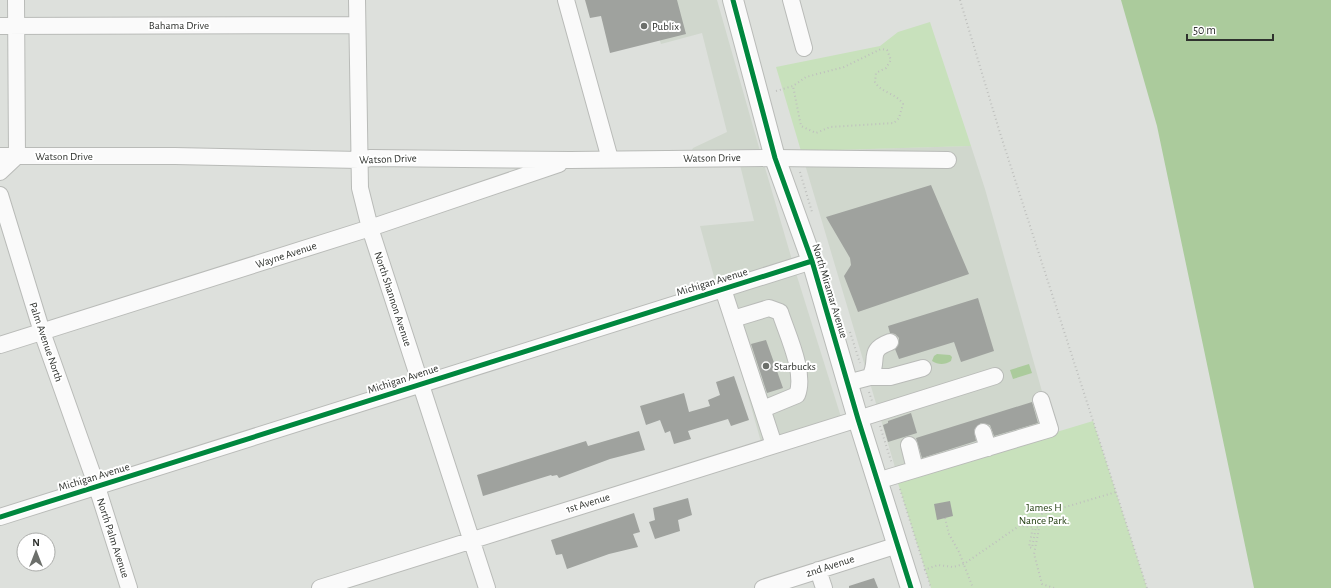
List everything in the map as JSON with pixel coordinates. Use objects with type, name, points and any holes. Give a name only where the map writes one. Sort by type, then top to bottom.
[{"type":"main road","name":"North Miramar Avenue","points":[[733,0],[776,158],[812,261],[847,383],[909,582]]},
{"type":"street","points":[[0,172],[17,156],[16,0]]},
{"type":"street","name":"North Shannon Avenue","points":[[357,0],[360,188],[370,228],[422,384],[487,588]]},
{"type":"street","points":[[566,0],[610,160]]},
{"type":"street","points":[[791,0],[804,48]]},
{"type":"street","name":"Bahama Drive","points":[[0,26],[357,24]]},
{"type":"street","name":"Watson Drive","points":[[0,156],[175,156],[359,160],[371,158],[610,160],[776,158],[948,160]]},
{"type":"street","name":"Wayne Avenue","points":[[0,345],[370,228],[570,160]]},
{"type":"street","name":"Palm Avenue North","points":[[0,195],[42,332],[97,487]]},
{"type":"street","name":"Michigan Avenue","points":[[0,517],[812,261]]},
{"type":"street","points":[[723,289],[774,445]]},
{"type":"street","points":[[733,319],[768,308],[780,312],[794,352],[800,388],[797,395],[763,409]]},
{"type":"street","points":[[870,377],[874,369],[876,351],[878,347],[890,342]]},
{"type":"street","points":[[847,383],[870,377],[890,377],[923,368]]},
{"type":"street","name":"1st Avenue","points":[[320,588],[472,539],[995,376]]},
{"type":"street","points":[[877,481],[1050,429],[1041,400]]},
{"type":"street","points":[[983,432],[988,448]]},
{"type":"street","points":[[909,445],[915,470]]},
{"type":"street","name":"North Palm Avenue","points":[[97,487],[129,588]]},
{"type":"street","name":"2nd Avenue","points":[[763,588],[898,545]]},
{"type":"street","points":[[818,570],[824,588]]},
{"type":"path","points":[[960,0],[1000,133],[1147,588]]},
{"type":"path","points":[[776,91],[793,86],[806,78],[844,67],[881,49],[886,50],[891,60],[886,68],[876,74],[875,82],[882,88],[900,98],[903,104],[901,112],[894,123],[830,127],[816,133],[801,126],[793,86]]},
{"type":"path","points":[[1054,588],[1042,584],[1034,554],[1042,514],[1116,492]]},
{"type":"path","points":[[945,518],[948,534],[964,564],[973,588]]},
{"type":"path","points":[[909,582],[938,565],[953,567],[964,564],[1019,526],[1033,527],[1028,548],[1032,548],[1036,527],[1040,528]]},
{"type":"shaded area","points":[[647,0],[717,0],[760,151],[691,152],[693,148],[727,132],[702,33],[661,44]]},
{"type":"shaded area","points":[[1121,0],[1331,0],[1331,588],[1254,588],[1157,126]]},
{"type":"shaded area","points":[[971,146],[985,189],[1052,427],[897,474],[801,151]]},
{"type":"shaded area","points":[[764,164],[792,260],[716,284],[700,226],[754,221],[740,165]]},
{"type":"shaded area","points":[[796,273],[841,417],[761,442],[720,297]]},
{"type":"shaded area","points":[[937,354],[950,355],[952,357],[951,361],[944,364],[939,364],[932,361],[934,356]]},
{"type":"shaded area","points":[[1029,364],[1032,373],[1013,379],[1010,370]]},
{"type":"green space","points":[[930,22],[971,146],[801,151],[776,67],[880,46],[898,32]]},
{"type":"green space","name":"James H Nance Park.","points":[[1093,421],[1147,588],[931,588],[897,480]]},
{"type":"building","name":"Publix","points":[[585,0],[677,0],[686,34],[610,53],[601,16],[590,18]]},
{"type":"building","points":[[931,185],[969,274],[858,312],[844,276],[851,265],[850,258],[826,217]]},
{"type":"building","points":[[978,298],[994,351],[961,362],[954,342],[899,359],[895,349],[899,343],[899,338],[895,334],[890,333],[888,326]]},
{"type":"building","name":"Starbucks","points":[[766,340],[783,388],[767,393],[751,344]]},
{"type":"building","points":[[734,376],[749,420],[731,426],[728,419],[688,431],[691,439],[674,444],[670,431],[665,433],[660,420],[646,425],[640,406],[684,393],[689,412],[710,406],[708,400],[720,395],[716,382]]},
{"type":"building","points":[[1032,402],[1038,423],[994,436],[990,425],[981,423],[974,430],[976,441],[922,458],[916,438]]},
{"type":"building","points":[[911,413],[917,433],[888,442],[883,425],[888,423],[888,421]]},
{"type":"building","points":[[639,431],[645,450],[610,459],[559,478],[557,475],[551,475],[483,496],[477,475],[586,441],[588,446]]},
{"type":"building","points":[[688,498],[692,515],[678,520],[680,531],[655,539],[649,522],[655,520],[653,508]]},
{"type":"building","points":[[950,501],[953,516],[937,520],[934,504]]},
{"type":"building","points":[[634,513],[640,532],[633,534],[638,547],[609,554],[567,569],[562,554],[556,555],[551,540]]},
{"type":"building","points":[[874,578],[878,588],[849,588],[849,586]]},
{"type":"cycle path","points":[[733,0],[775,158],[812,261],[858,419],[911,588]]},
{"type":"cycle path","points":[[0,517],[812,261]]},
{"type":"place","name":"Publix","points":[[644,26]]},
{"type":"place","name":"Starbucks","points":[[766,366]]}]
